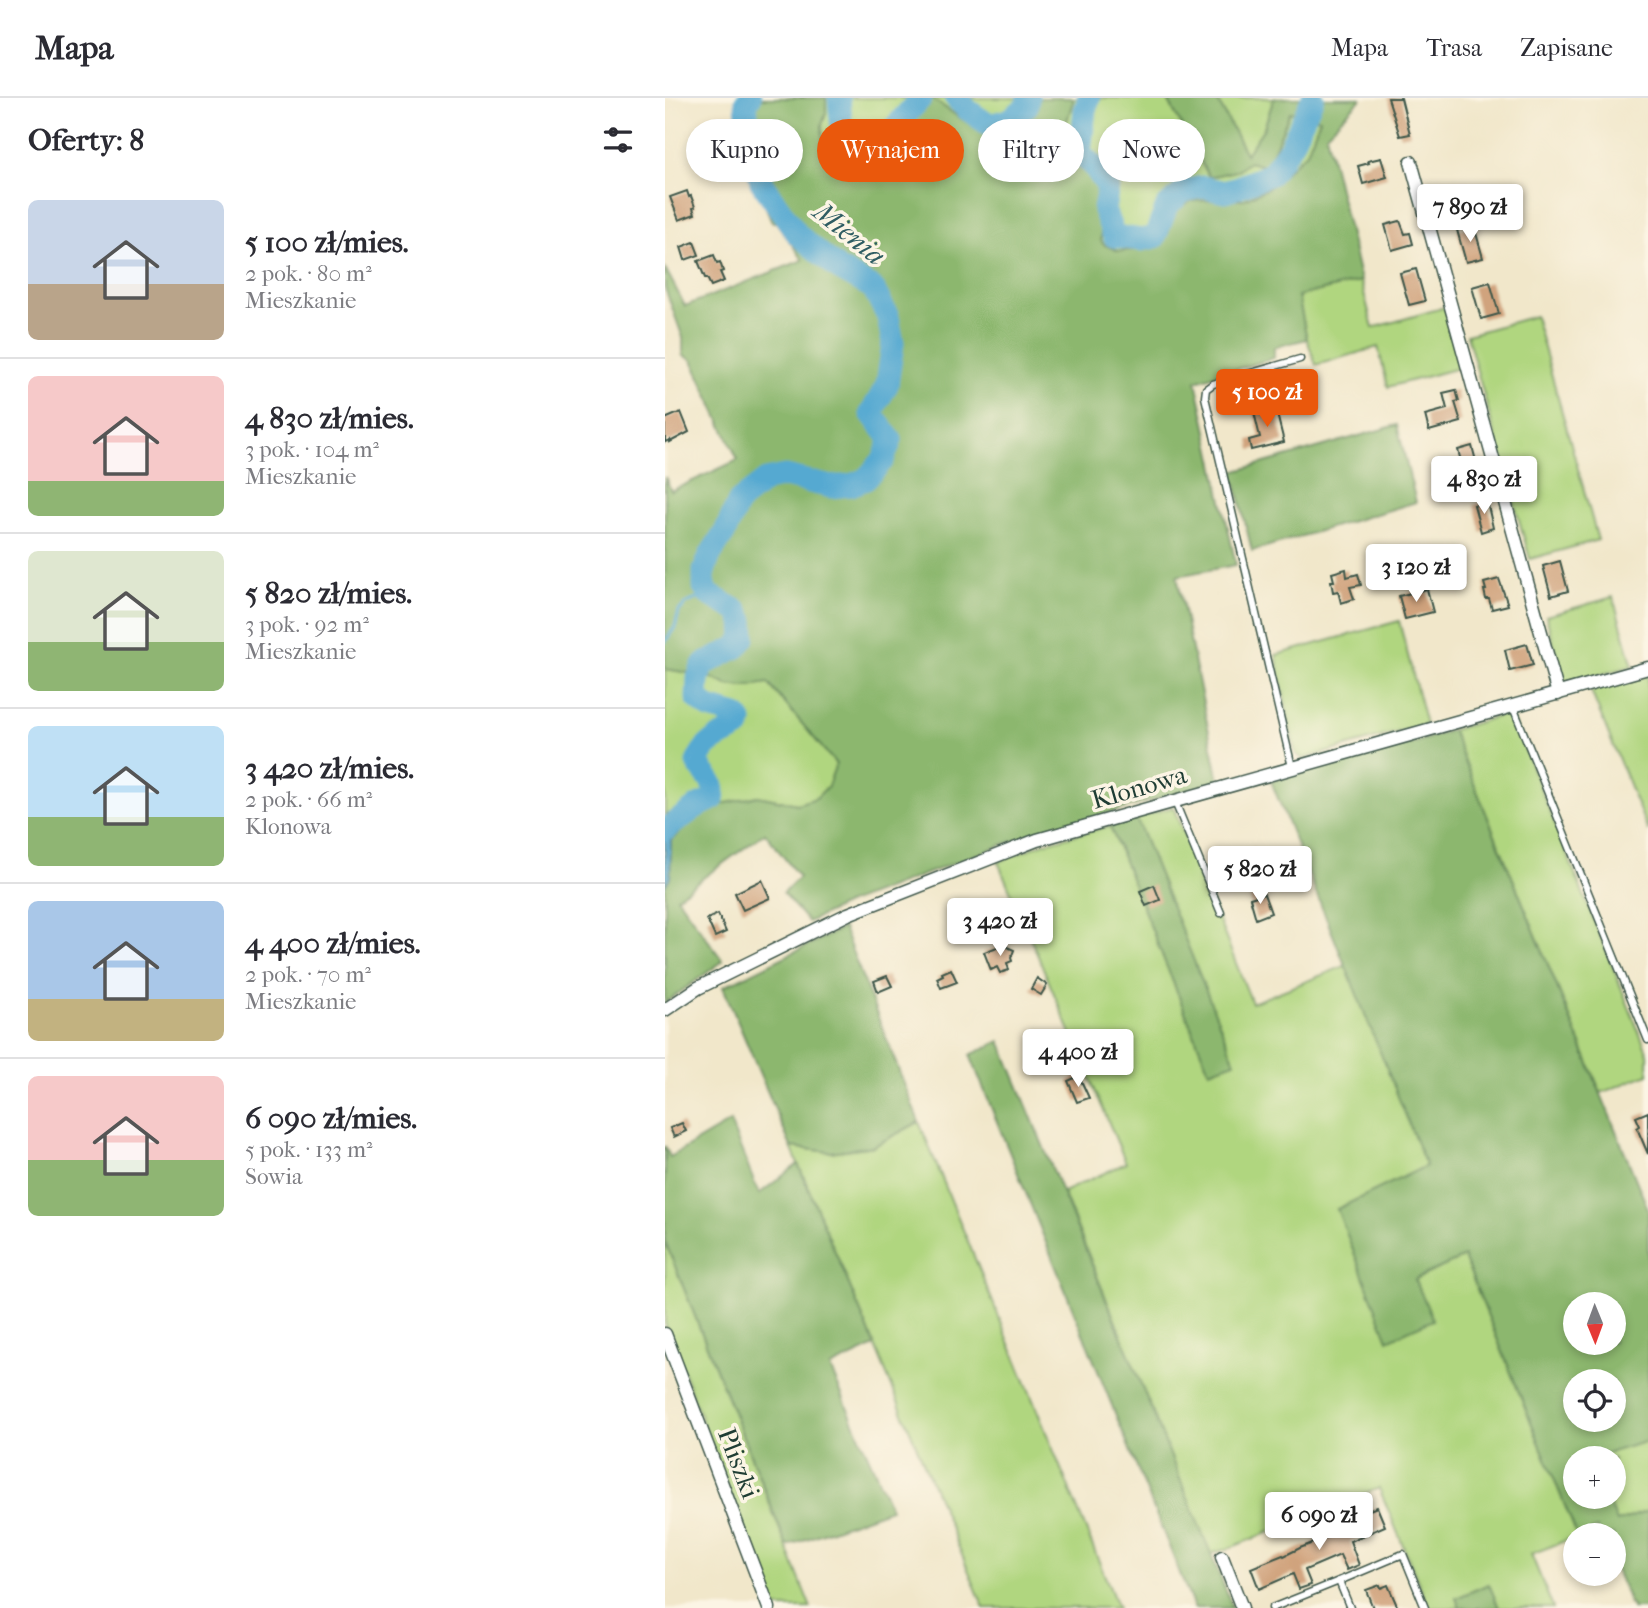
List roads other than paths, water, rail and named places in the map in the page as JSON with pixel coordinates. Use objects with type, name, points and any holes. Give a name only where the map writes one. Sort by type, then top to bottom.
[{"type":"street","points":[[1411,162],[1559,694]]},
{"type":"street","name":"Klonowa","points":[[665,1010],[698,988],[848,914],[1037,840],[1648,668]]},
{"type":"street","name":"Pliszki","points":[[665,1334],[769,1608]]},
{"type":"street","points":[[1221,1557],[1242,1608]]},
{"type":"lane","points":[[1292,767],[1205,397],[1206,389],[1213,384],[1300,359]]},
{"type":"lane","points":[[1513,707],[1648,1041]]},
{"type":"lane","points":[[1175,800],[1221,913]]},
{"type":"lane","points":[[1272,1608],[1403,1554],[1425,1608]]},
{"type":"lane","points":[[1339,1581],[1350,1608]]},
{"type":"water","points":[[702,795],[708,795],[718,803],[700,814],[671,840],[670,877],[665,886],[665,819],[668,814]]},
{"type":"waterway","name":"Mienia","points":[[665,830],[696,807],[713,799],[714,788],[697,762],[709,744],[739,727],[741,721],[737,716],[709,708],[697,698],[698,678],[703,665],[737,647],[744,638],[743,621],[738,611],[708,594],[704,587],[704,571],[710,555],[725,532],[739,501],[766,480],[785,476],[831,487],[851,485],[866,479],[883,460],[891,440],[871,413],[887,385],[893,343],[888,317],[873,288],[839,269],[798,235],[761,182],[748,131],[746,102],[750,98]]},
{"type":"waterway","name":"Mienia","points":[[839,98],[847,149],[862,161],[889,142],[895,127],[921,98]]},
{"type":"waterway","name":"Mienia","points":[[956,98],[989,125],[1009,120],[1027,106],[1028,98]]},
{"type":"waterway","name":"Mienia","points":[[1089,98],[1080,153],[1108,187],[1104,210],[1114,236],[1141,240],[1155,237],[1167,206],[1184,191],[1202,187],[1225,192],[1271,174],[1290,147],[1313,98]]},
{"type":"waterway","points":[[665,642],[675,627],[679,611],[687,603],[708,594]]}]
